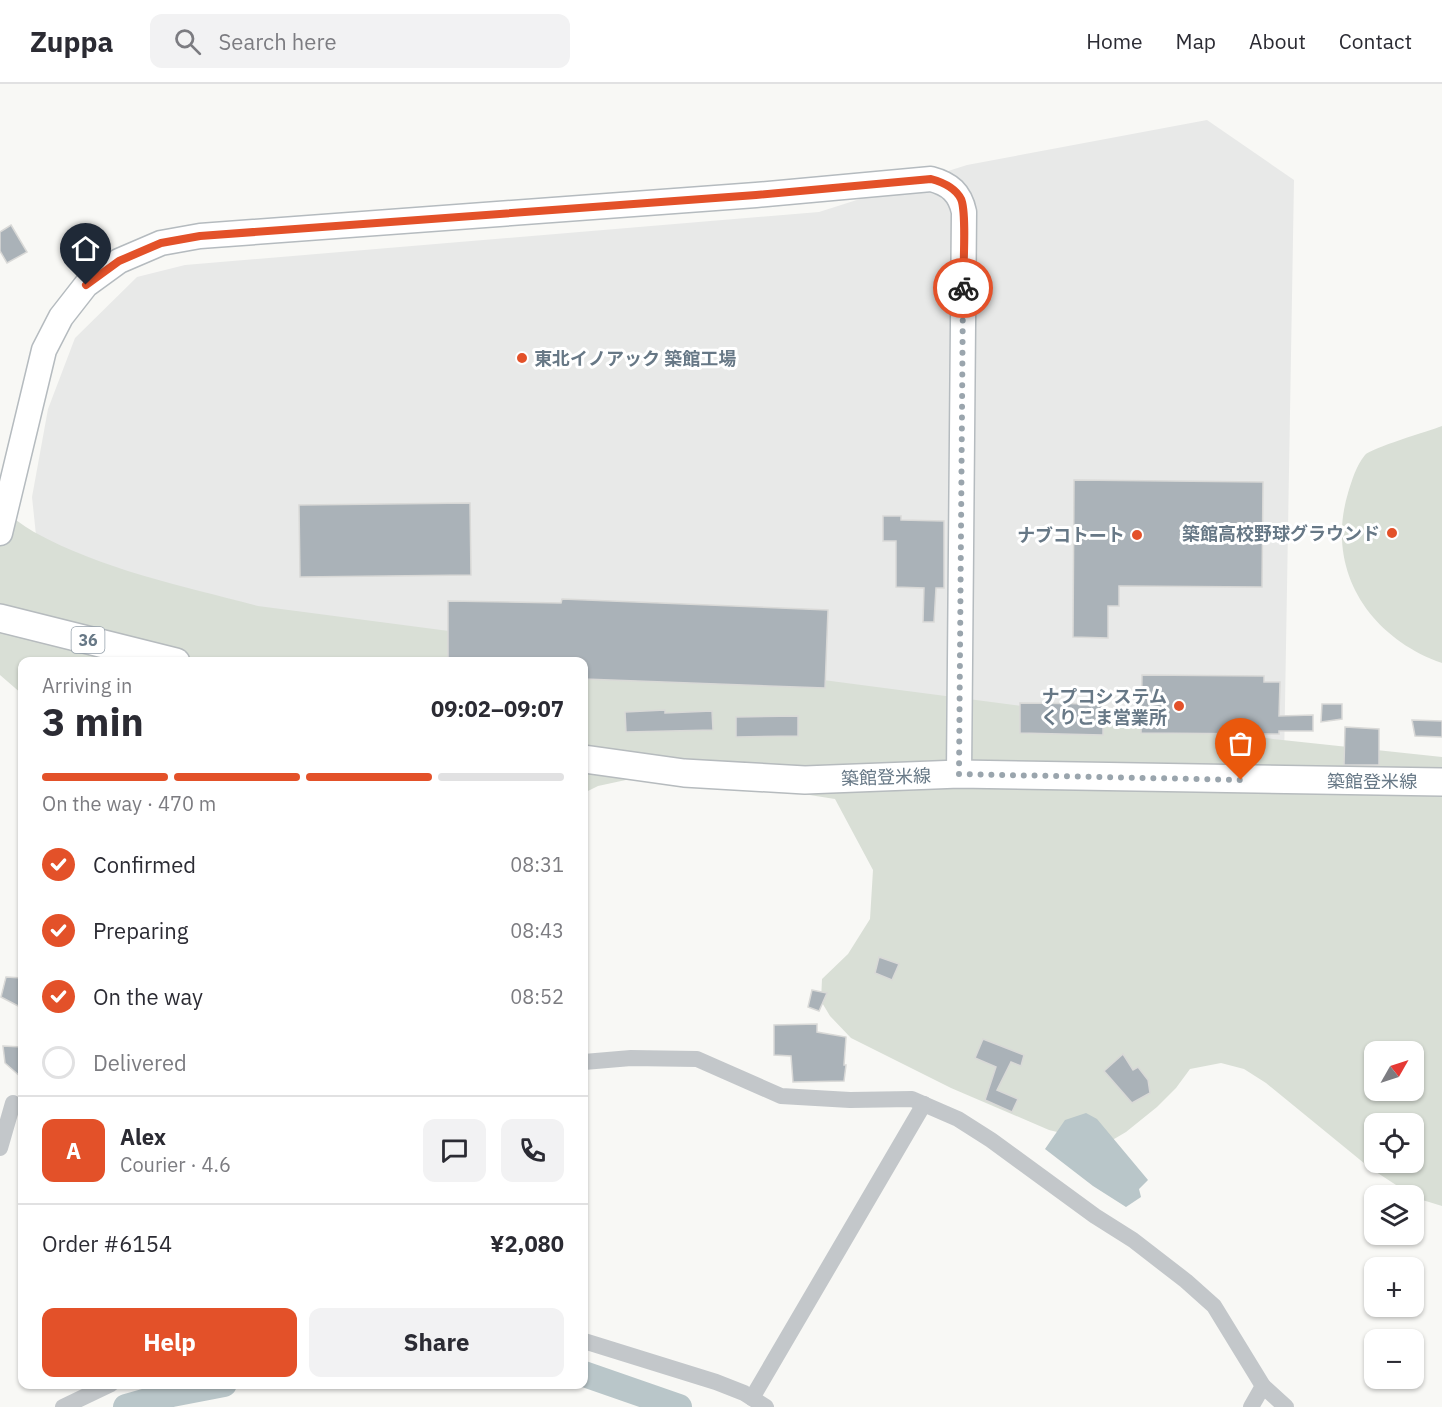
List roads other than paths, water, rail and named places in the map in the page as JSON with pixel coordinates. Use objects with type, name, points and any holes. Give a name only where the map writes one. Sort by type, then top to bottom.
[{"type":"main road","name":"36","points":[[0,618],[156,657]]},
{"type":"main road","name":"築館登米線","points":[[588,760],[684,773],[804,780],[959,774],[1442,782]]},
{"type":"street","points":[[0,533],[44,350],[61,317],[86,285],[94,279],[119,261],[161,243],[200,236],[756,195],[931,179],[945,183],[954,190],[961,199],[964,212],[959,774]]},
{"type":"street","points":[[588,1062],[631,1058],[697,1059],[781,1096],[850,1100],[912,1099],[958,1119],[991,1140],[1095,1216],[1133,1240],[1186,1281],[1214,1306],[1263,1386],[1286,1407]]},
{"type":"street","points":[[0,1148],[12,1102]]},
{"type":"street","points":[[588,1342],[716,1382],[744,1393],[759,1403],[924,1104]]},
{"type":"street","points":[[1251,1407],[1263,1386]]},
{"type":"street","points":[[63,1407],[101,1389]]},
{"type":"waterway","points":[[588,1375],[679,1407]]},
{"type":"waterway","points":[[126,1407],[198,1389]]},
{"type":"place","name":"東北イノアック 築館工場","points":[[522,358]]},
{"type":"place","name":"築館高校野球グラウンド","points":[[1392,533]]},
{"type":"place","name":"ナブコトート","points":[[1137,535]]},
{"type":"place","name":"ナプコシステム くりこま営業所","points":[[1179,706]]}]
